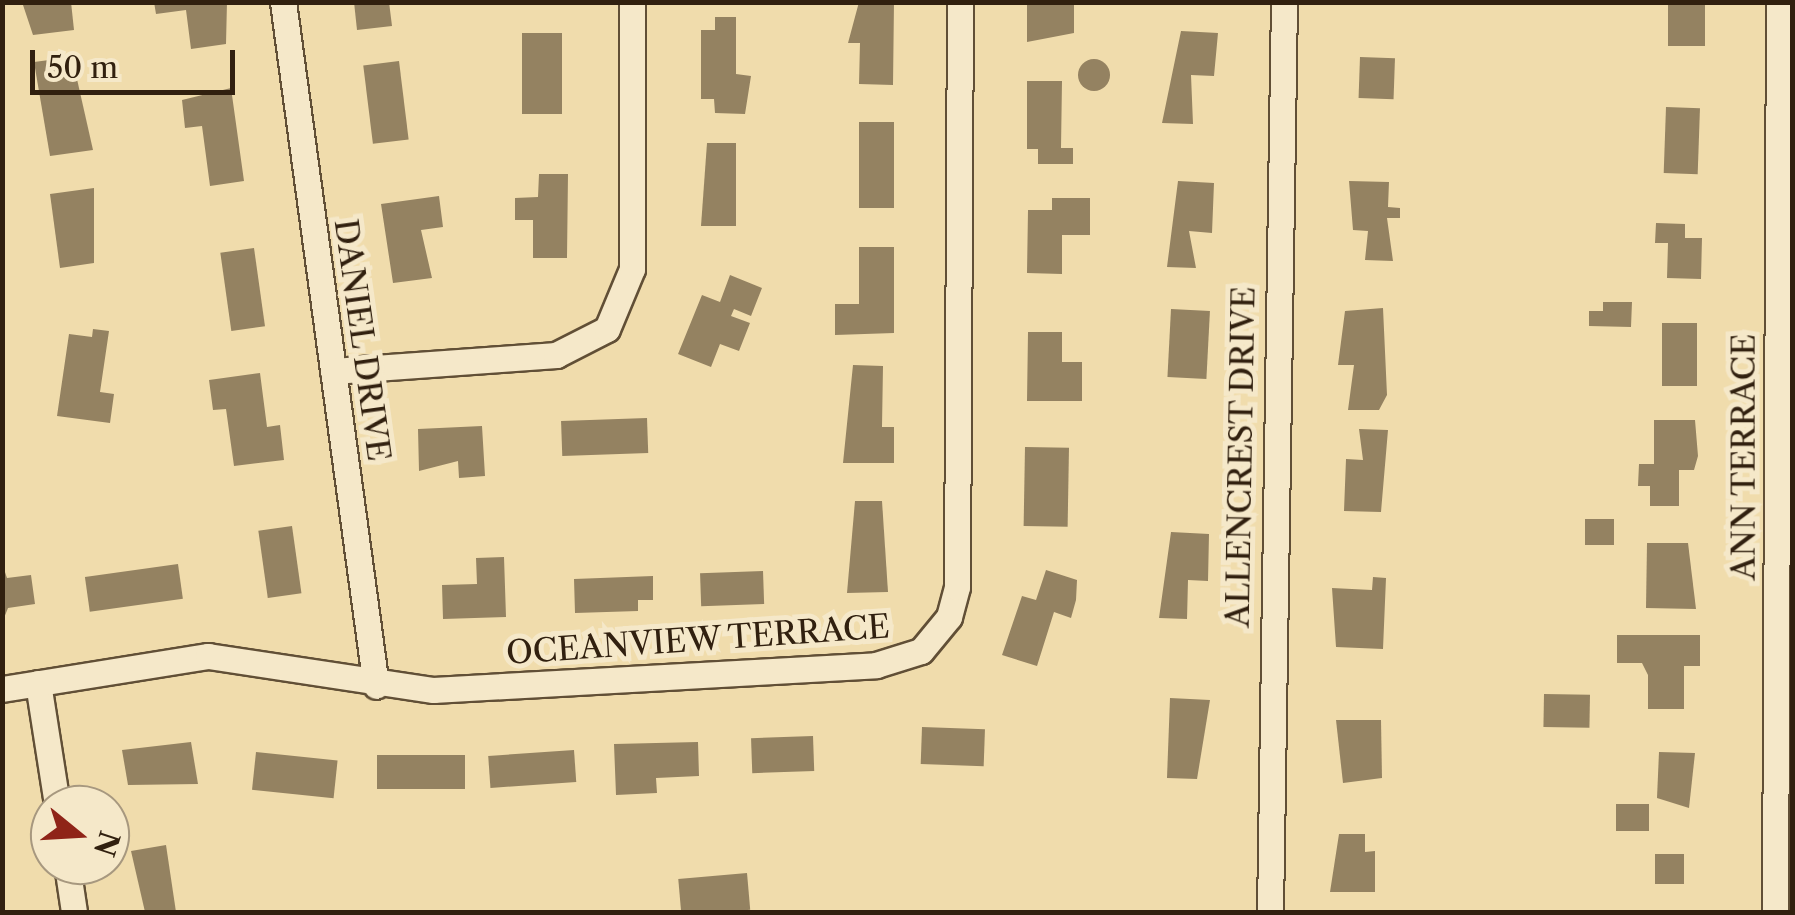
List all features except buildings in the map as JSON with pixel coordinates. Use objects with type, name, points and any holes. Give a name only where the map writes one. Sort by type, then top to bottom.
[{"type":"street","name":"DANIEL DRIVE","points":[[284,2],[376,686]]},
{"type":"street","points":[[333,371],[556,356],[608,329],[632,269],[632,2]]},
{"type":"street","name":"OCEANVIEW TERRACE","points":[[2,689],[208,656],[376,686],[876,666],[933,641],[957,586],[960,2]]},
{"type":"street","name":"ALLENCREST DRIVE","points":[[1270,912],[1284,2]]},
{"type":"street","name":"ANN TERRACE","points":[[1775,912],[1779,2]]},
{"type":"street","points":[[38,684],[54,785]]},
{"type":"street","points":[[69,885],[74,912]]}]
